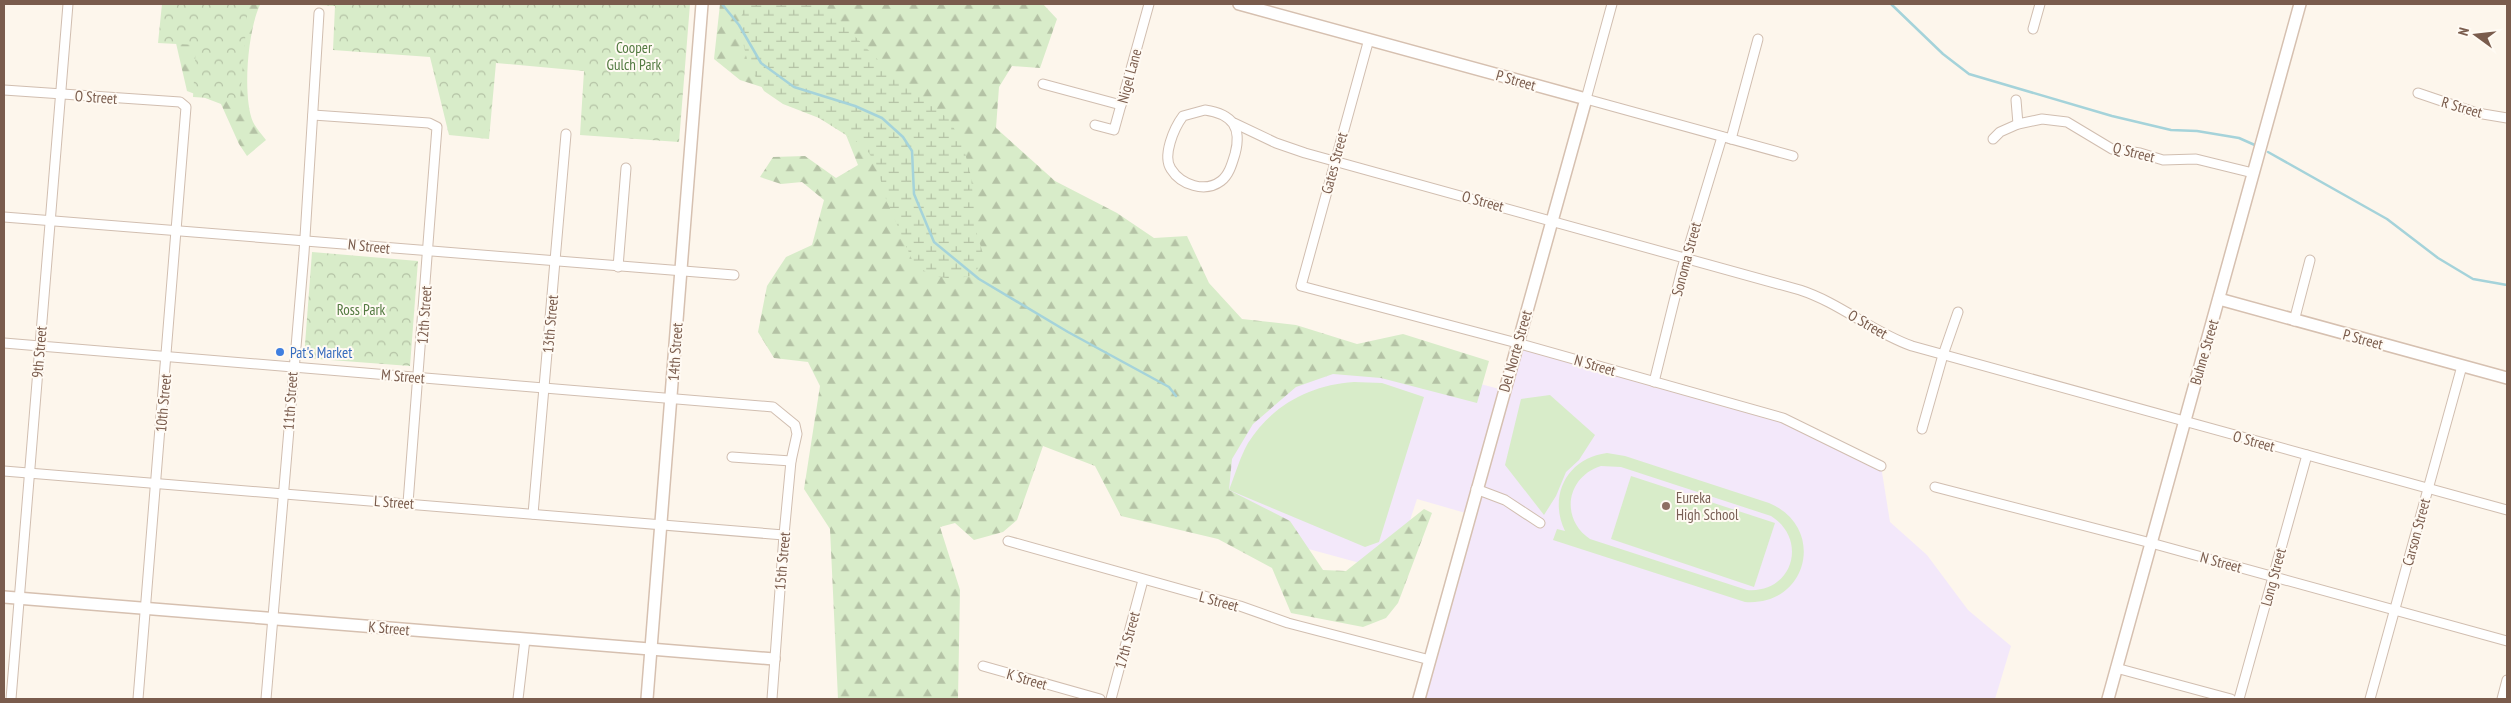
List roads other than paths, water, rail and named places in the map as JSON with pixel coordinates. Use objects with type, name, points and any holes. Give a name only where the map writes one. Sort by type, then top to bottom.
[{"type":"street","name":"9th Street","points":[[11,699],[68,4]]},
{"type":"street","name":"14th Street","points":[[647,699],[702,4]]},
{"type":"street","name":"Nigel Lane","points":[[1095,125],[1114,130],[1149,4]]},
{"type":"street","name":"P Street","points":[[1239,4],[1793,156]]},
{"type":"street","name":"Del Norte Street","points":[[1419,699],[1612,4]]},
{"type":"street","points":[[2033,29],[2040,4]]},
{"type":"street","name":"Buhne Street","points":[[2108,699],[2300,4]]},
{"type":"street","name":"11th Street","points":[[266,699],[304,240],[319,13]]},
{"type":"street","name":"Gates Street","points":[[1301,286],[1369,39]]},
{"type":"street","name":"Sonoma Street","points":[[1654,382],[1685,258],[1758,39]]},
{"type":"street","points":[[1043,84],[1121,105]]},
{"type":"street","name":"O Street","points":[[4,90],[180,102],[186,107]]},
{"type":"street","name":"R Street","points":[[2418,93],[2477,113],[2507,118]]},
{"type":"street","points":[[2016,100],[2018,124]]},
{"type":"street","name":"10th Street","points":[[138,699],[186,107]]},
{"type":"street","points":[[1197,110],[1213,111],[1234,123],[1238,131],[1237,144],[1231,166],[1221,181],[1214,185],[1196,186],[1180,180],[1168,164],[1175,129],[1183,116],[1197,110]]},
{"type":"street","name":"12th Street","points":[[313,115],[429,123],[438,127],[420,378],[408,503]]},
{"type":"street","name":"Q Street","points":[[1994,139],[2000,132],[2018,124],[2042,119],[2067,122],[2112,149],[2140,153],[2163,160],[2196,159],[2254,173]]},
{"type":"street","name":"O Street","points":[[1234,123],[1286,147],[1808,292],[1828,301],[1899,342],[2507,510]]},
{"type":"street","name":"13th Street","points":[[533,514],[566,134]]},
{"type":"street","points":[[618,267],[626,168]]},
{"type":"street","name":"N Street","points":[[4,217],[734,275]]},
{"type":"street","points":[[2294,321],[2310,260]]},
{"type":"street","name":"N Street","points":[[1301,286],[1517,343],[1783,418],[1881,466]]},
{"type":"street","name":"P Street","points":[[2219,300],[2507,378]]},
{"type":"street","points":[[1922,429],[1943,355],[1958,312]]},
{"type":"street","name":"M Street","points":[[4,343],[764,405],[781,411],[795,425]]},
{"type":"street","name":"Carson Street","points":[[2370,699],[2462,366]]},
{"type":"street","name":"15th Street","points":[[772,699],[791,462],[797,443],[795,425]]},
{"type":"street","name":"Long Street","points":[[2239,699],[2307,455]]},
{"type":"street","points":[[732,457],[791,462]]},
{"type":"street","name":"L Street","points":[[4,470],[784,535]]},
{"type":"street","name":"N Street","points":[[1935,487],[2274,576],[2507,641]]},
{"type":"street","points":[[1476,489],[1505,500],[1540,523]]},
{"type":"street","name":"L Street","points":[[1008,541],[1263,613],[1288,623],[1430,660]]},
{"type":"street","name":"17th Street","points":[[1111,699],[1143,580]]},
{"type":"street","name":"K Street","points":[[4,597],[774,659]]},
{"type":"street","points":[[518,699],[525,639]]},
{"type":"street","name":"K Street","points":[[982,666],[1100,699]]},
{"type":"street","points":[[2116,668],[2230,699]]},
{"type":"street","points":[[2502,699],[2507,680]]},
{"type":"waterway","points":[[722,4],[739,25],[761,63],[794,87],[855,106],[882,118],[903,137],[912,151],[914,194],[934,242],[979,279],[1068,332],[1169,387],[1176,396]]},
{"type":"waterway","points":[[1891,4],[1943,54],[1969,74],[2112,116],[2171,130],[2197,131],[2239,138],[2257,146]]},
{"type":"waterway","points":[[2268,152],[2387,219],[2438,258],[2473,279],[2507,285]]},
{"type":"place","name":"Pat's Market","points":[[280,352]]},
{"type":"place","name":"Eureka High School","points":[[1666,506]]},
{"type":"park label","name":"Cooper Gulch Park","points":[[634,56]]},
{"type":"park label","name":"Ross Park","points":[[361,309]]}]
